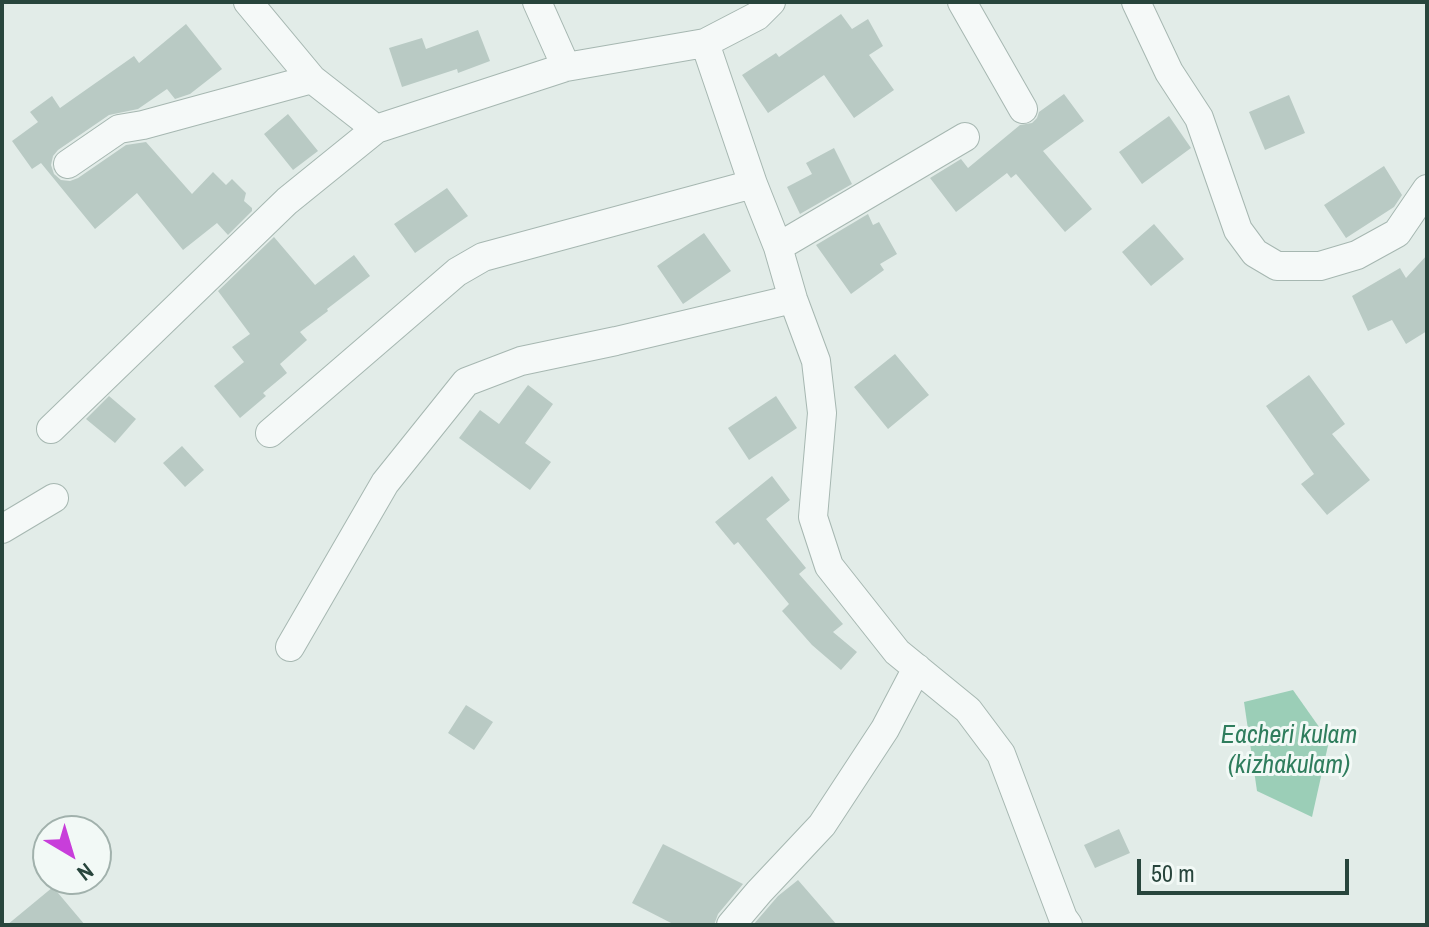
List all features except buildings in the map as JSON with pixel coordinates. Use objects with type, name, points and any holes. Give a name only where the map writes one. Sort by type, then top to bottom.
[{"type":"street","points":[[248,2],[312,79],[376,129]]},
{"type":"street","points":[[537,2],[566,67]]},
{"type":"street","points":[[51,429],[287,201],[376,129],[566,67],[705,43],[757,16],[771,2]]},
{"type":"street","points":[[962,2],[1023,109]]},
{"type":"street","points":[[1136,2],[1169,72],[1199,118],[1238,230],[1255,253],[1277,266],[1320,266],[1357,255],[1397,233],[1427,189]]},
{"type":"street","points":[[705,43],[816,361],[822,413],[813,517],[829,566],[897,652],[968,710],[1001,754],[1068,925]]},
{"type":"street","points":[[68,164],[119,129],[312,79]]},
{"type":"street","points":[[778,247],[965,137]]},
{"type":"street","points":[[270,433],[457,272],[483,257],[753,184]]},
{"type":"street","points":[[290,647],[385,483],[466,382],[521,361],[793,299]]},
{"type":"street","points":[[2,529],[54,498]]},
{"type":"street","points":[[731,925],[822,825],[885,729],[917,668]]},
{"type":"water","name":"Eacheri kulam (kizhakulam)","points":[[1293,690],[1329,741],[1312,817],[1257,791],[1244,702]]}]
